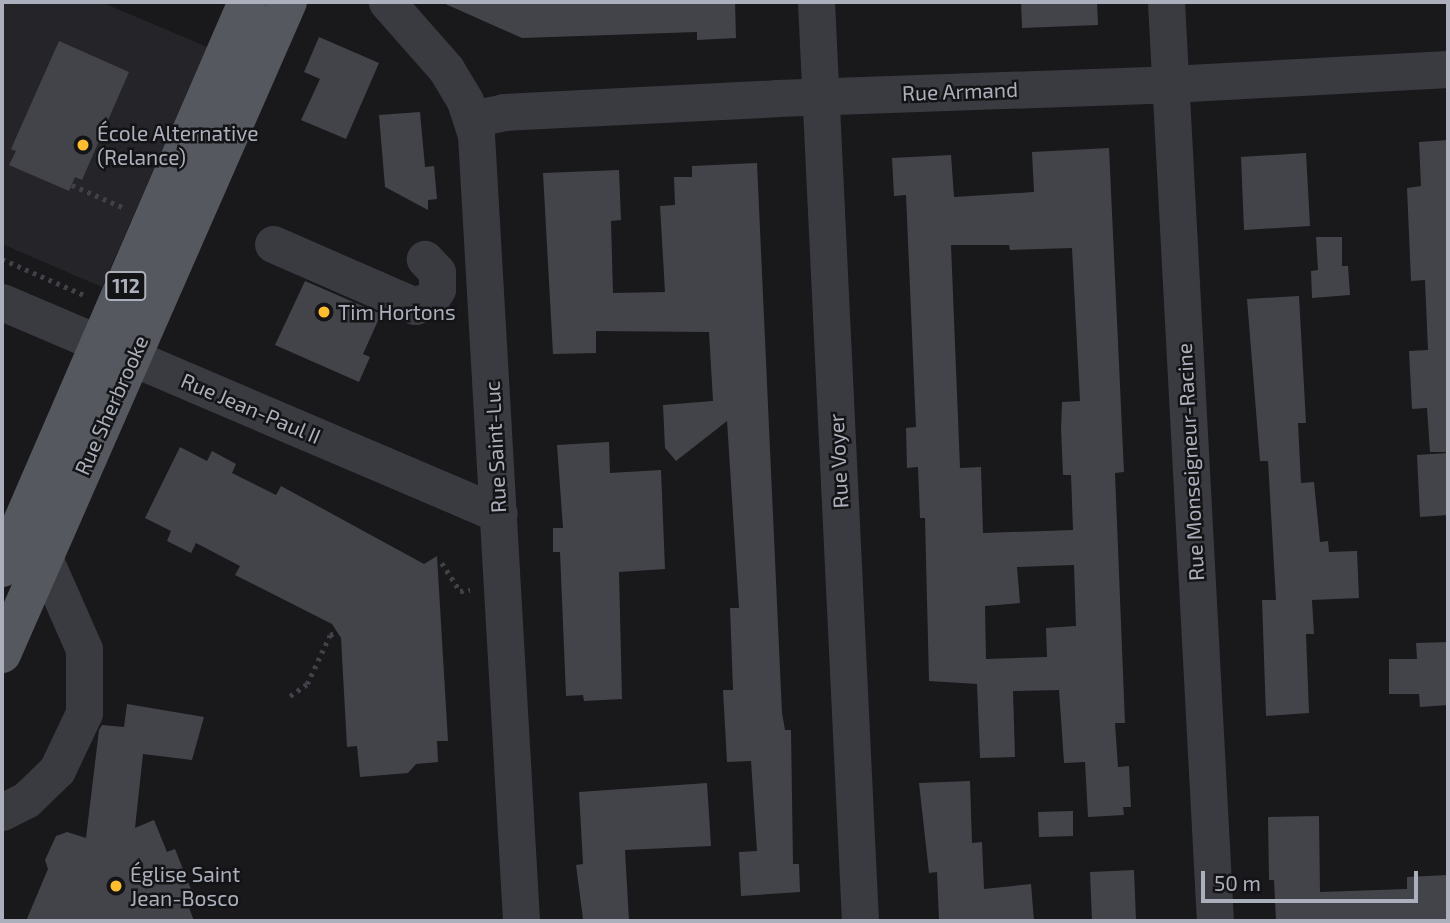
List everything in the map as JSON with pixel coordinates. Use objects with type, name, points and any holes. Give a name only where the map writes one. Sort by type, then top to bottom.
[{"type":"main road","name":"Rue Sherbrooke","points":[[2,654],[44,558],[116,351],[153,221],[247,2]]},
{"type":"main road","name":"Rue Sherbrooke","points":[[2,568],[116,351],[288,2]]},
{"type":"street","name":"Rue Saint-Luc","points":[[387,2],[446,69],[472,119],[480,169],[521,921]]},
{"type":"street","name":"Rue Voyer","points":[[816,2],[860,921]]},
{"type":"street","name":"Rue Monseigneur-Racine","points":[[1166,2],[1215,921]]},
{"type":"street","name":"Rue Armand","points":[[472,119],[504,112],[821,96],[1170,84],[1448,69]]},
{"type":"street","points":[[273,244],[415,306],[431,299],[438,283],[437,272],[425,259]]},
{"type":"street","name":"Rue Jean-Paul II","points":[[2,302],[499,514]]},
{"type":"street","points":[[2,813],[26,800],[57,771],[85,713],[84,649],[44,558]]},
{"type":"path","points":[[72,185],[153,221]]},
{"type":"path","points":[[290,696],[307,684],[330,635],[337,632]]},
{"type":"shaded area","name":"École Alternative (Relance)","points":[[2,2],[101,2],[207,47],[102,287],[2,244]]},
{"type":"building","points":[[441,2],[735,2],[736,38],[697,40],[697,32],[522,38]]},
{"type":"building","points":[[1021,2],[1097,2],[1098,25],[1022,28]]},
{"type":"building","points":[[319,37],[379,63],[346,139],[301,120],[320,79],[304,72]]},
{"type":"building","points":[[59,41],[129,72],[82,180],[75,177],[69,191],[9,165],[16,151],[11,149]]},
{"type":"building","points":[[420,112],[425,167],[434,166],[437,199],[428,200],[428,210],[385,187],[379,115]]},
{"type":"building","points":[[1448,140],[1448,452],[1430,452],[1427,408],[1412,409],[1409,351],[1428,350],[1425,280],[1411,281],[1407,188],[1421,186],[1419,142]]},
{"type":"building","points":[[1109,148],[1124,472],[1115,473],[1125,723],[1115,723],[1118,767],[1129,766],[1131,807],[1123,807],[1124,815],[1088,817],[1085,762],[1064,763],[1059,690],[1013,691],[1015,757],[980,758],[977,684],[929,681],[925,518],[920,518],[918,467],[907,468],[906,428],[916,427],[906,195],[894,196],[892,158],[951,155],[954,197],[1034,192],[1032,152]],"holes":[[[951,245],[1009,245],[1010,250],[1072,248],[1080,401],[1062,402],[1061,429],[1063,475],[1071,475],[1073,530],[983,533],[981,467],[960,468]],[[1074,565],[1076,626],[1046,628],[1047,657],[986,659],[985,606],[1020,603],[1017,567]]]},
{"type":"building","points":[[1306,153],[1310,226],[1244,230],[1241,157]]},
{"type":"building","points":[[757,163],[782,713],[785,730],[791,730],[793,864],[799,864],[800,892],[741,896],[739,852],[757,851],[751,761],[727,762],[723,690],[733,690],[730,608],[739,608],[727,421],[676,461],[665,448],[663,405],[713,401],[709,332],[596,331],[596,353],[553,354],[543,173],[619,170],[621,220],[611,221],[613,293],[665,292],[660,206],[675,205],[674,177],[692,177],[692,166]]},
{"type":"building","points":[[1316,237],[1342,237],[1342,266],[1348,266],[1350,295],[1312,298],[1311,271],[1318,270]]},
{"type":"building","points":[[305,281],[381,314],[363,354],[370,357],[359,382],[275,345]]},
{"type":"building","points":[[1299,296],[1306,423],[1298,423],[1301,483],[1314,482],[1320,542],[1328,541],[1329,552],[1357,551],[1359,598],[1312,600],[1314,634],[1306,634],[1309,713],[1266,716],[1262,600],[1276,600],[1268,461],[1260,461],[1247,299]]},
{"type":"building","points":[[609,442],[610,473],[661,470],[665,569],[619,572],[622,699],[584,701],[583,695],[566,696],[560,552],[553,552],[553,528],[563,528],[557,445]]},
{"type":"building","points":[[180,447],[207,461],[212,451],[236,464],[232,473],[276,495],[281,486],[424,564],[437,556],[448,741],[437,741],[438,762],[416,764],[408,773],[360,777],[357,746],[347,747],[341,638],[332,624],[235,575],[240,566],[196,543],[191,553],[167,541],[171,531],[145,518]]},
{"type":"building","points":[[1448,453],[1448,515],[1420,517],[1417,455]]},
{"type":"building","points":[[1448,642],[1448,705],[1420,707],[1419,694],[1389,694],[1389,659],[1417,659],[1416,643]]},
{"type":"building","points":[[127,704],[204,717],[192,760],[143,754],[135,828],[154,820],[167,852],[175,849],[196,902],[188,905],[194,921],[26,921],[48,869],[45,860],[56,836],[67,832],[86,838],[99,730],[102,725],[124,727]]},
{"type":"building","points":[[970,781],[972,843],[982,842],[984,889],[1031,884],[1034,921],[939,921],[937,872],[929,873],[919,783]]},
{"type":"building","points":[[707,783],[711,846],[625,850],[629,921],[583,919],[576,865],[583,864],[579,792]]},
{"type":"building","points":[[1073,811],[1073,836],[1039,837],[1038,812]]},
{"type":"building","points":[[1319,816],[1320,892],[1407,889],[1407,877],[1448,875],[1448,921],[1276,921],[1274,880],[1269,880],[1268,817]]},
{"type":"building","points":[[1134,870],[1136,921],[1092,921],[1090,872]]},
{"type":"place","name":"École Alternative (Relance)","points":[[83,145]]},
{"type":"place","name":"Tim Hortons","points":[[324,312]]},
{"type":"place","name":"Église Saint Jean-Bosco","points":[[116,886]]}]
